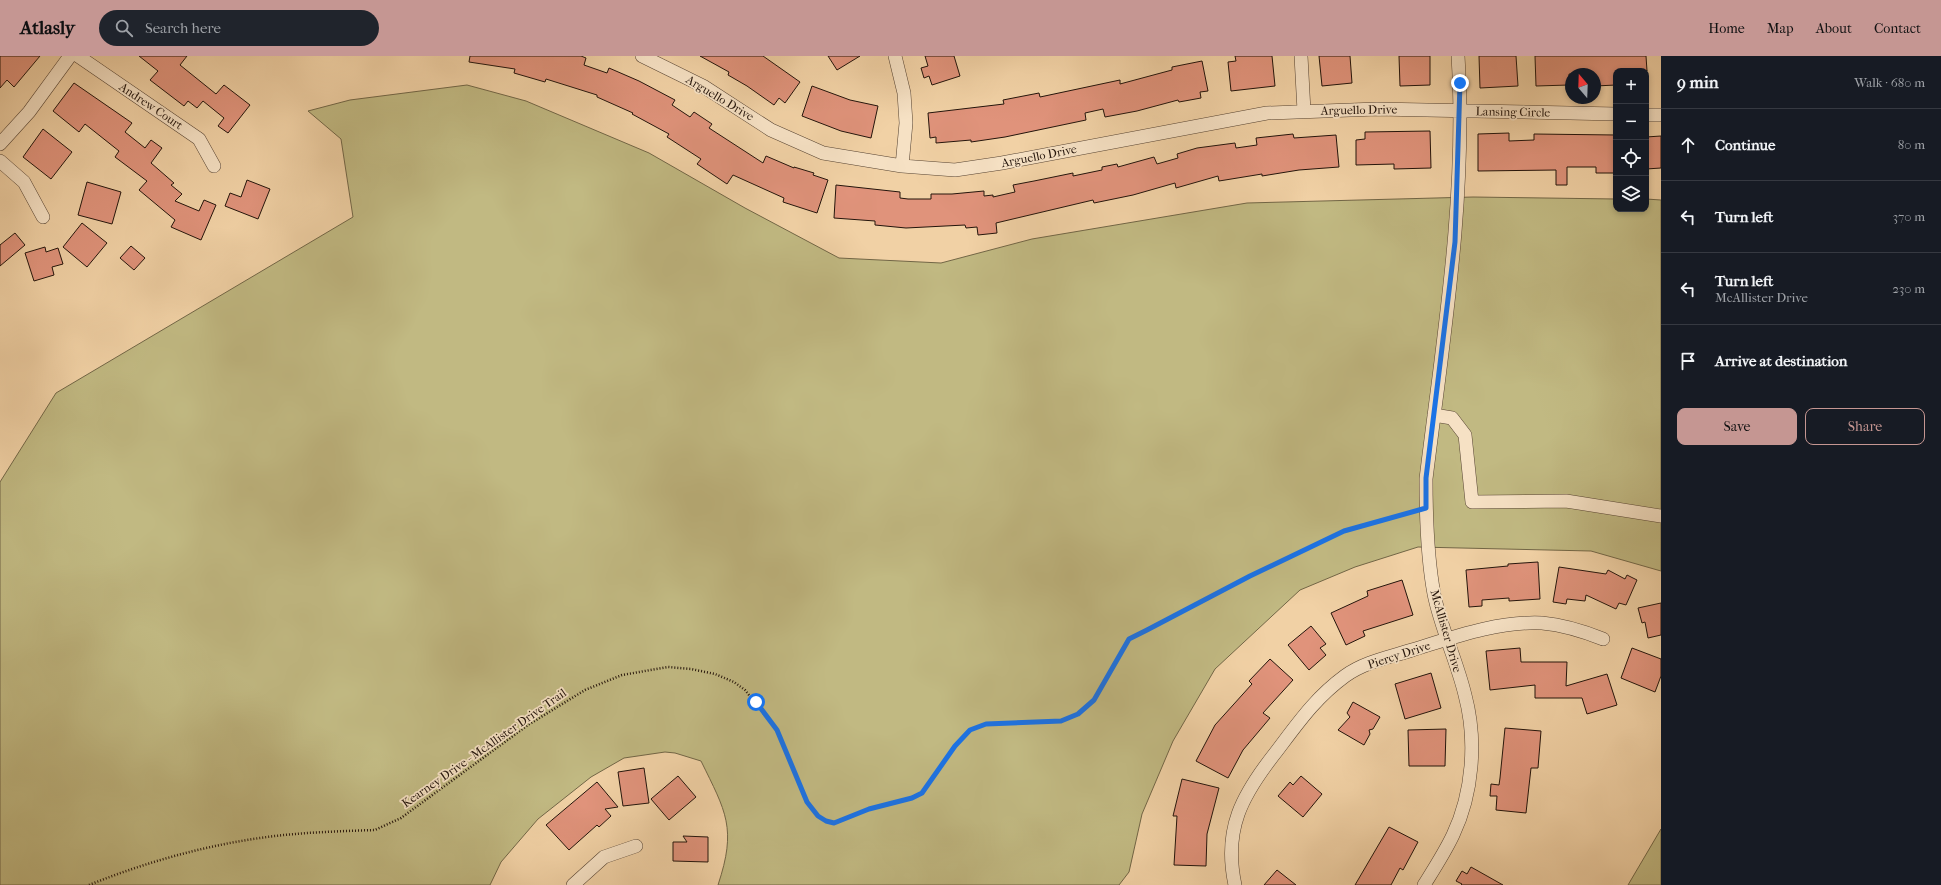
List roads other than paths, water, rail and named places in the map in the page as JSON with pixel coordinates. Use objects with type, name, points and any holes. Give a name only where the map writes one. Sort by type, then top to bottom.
[{"type":"street","points":[[0,144],[29,112],[70,56]]},
{"type":"street","name":"Andrew Court","points":[[78,56],[199,139],[214,166]]},
{"type":"street","name":"Arguello Drive","points":[[642,56],[703,86],[771,130],[823,153],[902,166],[955,170],[1002,163],[1267,113],[1377,109],[1459,111]]},
{"type":"street","points":[[895,56],[904,93],[906,123],[902,166]]},
{"type":"street","points":[[1301,56],[1304,111]]},
{"type":"street","name":"McAllister Drive","points":[[1424,885],[1453,835],[1463,810],[1468,791],[1472,743],[1470,716],[1465,695],[1434,594],[1429,561],[1426,508],[1426,478],[1455,242],[1459,111],[1458,56]]},
{"type":"street","name":"Lansing Circle","points":[[1459,111],[1613,114]]},
{"type":"street","points":[[1649,115],[1661,115]]},
{"type":"street","points":[[0,161],[24,182],[43,217]]},
{"type":"street","points":[[1434,415],[1452,418],[1465,435],[1472,502],[1566,501],[1661,516]]},
{"type":"street","name":"Piercy Drive","points":[[1235,885],[1232,869],[1231,842],[1238,813],[1253,782],[1316,700],[1346,675],[1376,661],[1496,627],[1542,623],[1572,627],[1603,639]]},
{"type":"street","points":[[573,885],[604,857],[636,846]]}]
